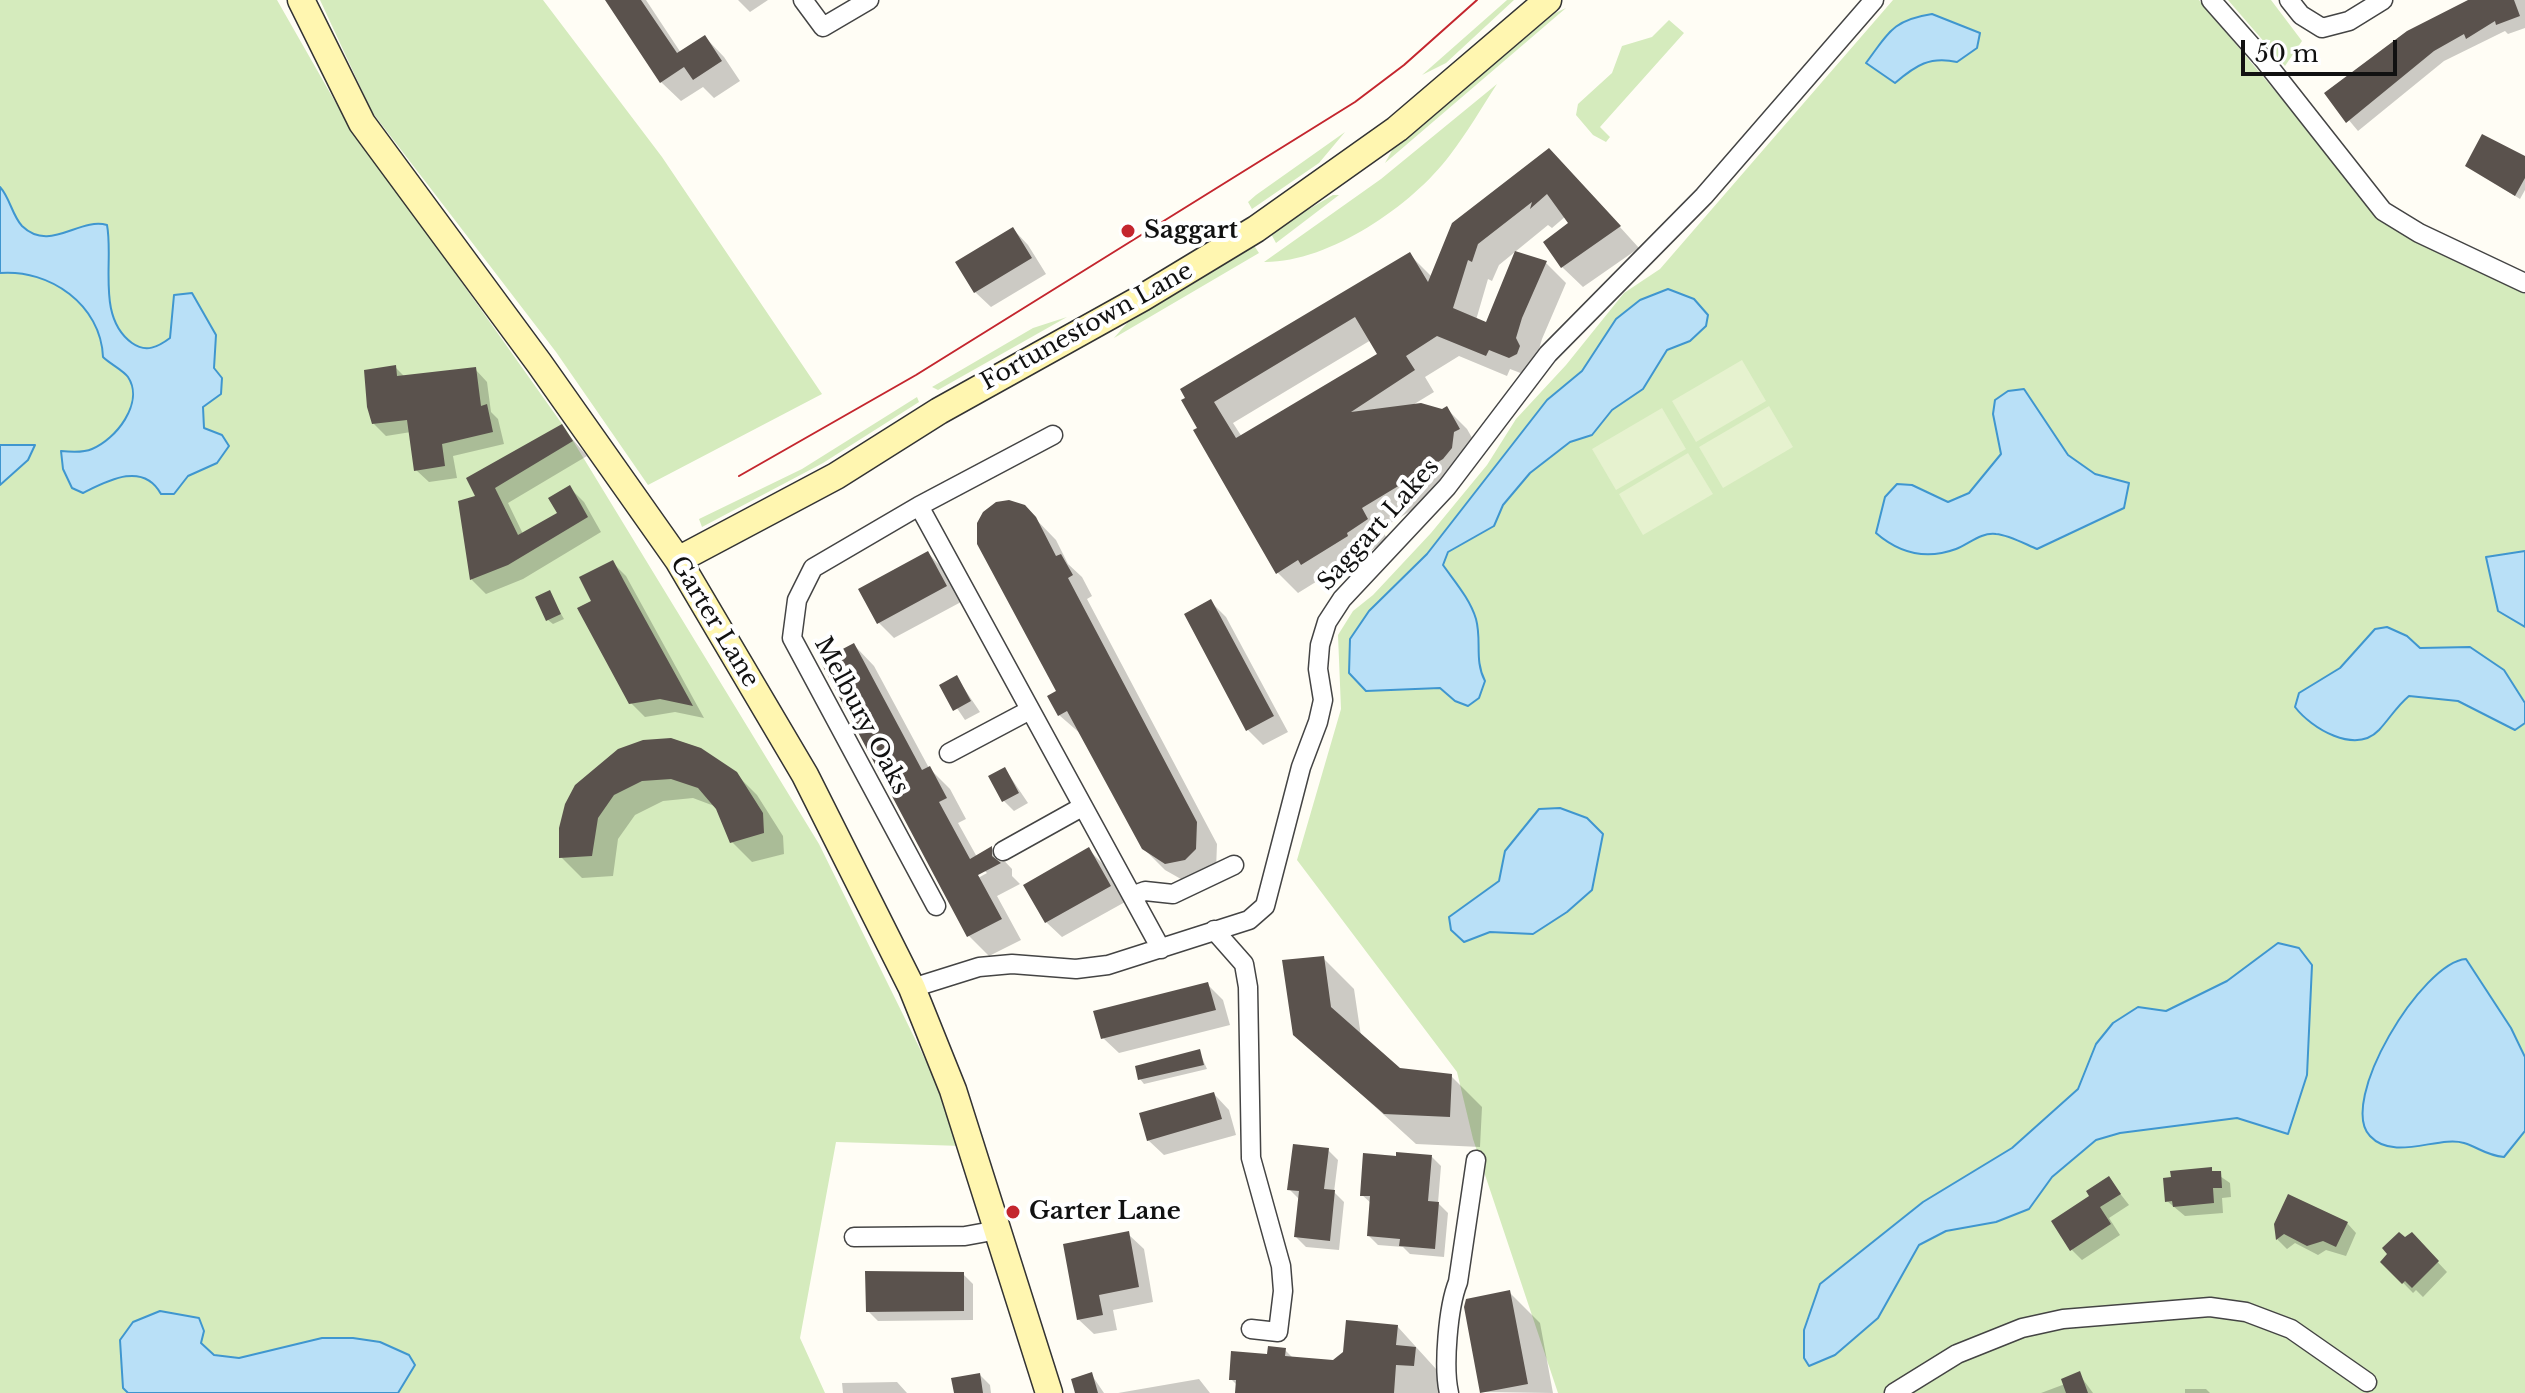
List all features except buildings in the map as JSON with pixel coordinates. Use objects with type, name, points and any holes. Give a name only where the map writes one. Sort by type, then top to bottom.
[{"type":"street","name":"Garter Lane","points":[[301,0],[362,123],[539,363],[678,560],[805,775],[912,988],[953,1090],[1049,1393]]},
{"type":"street","points":[[803,0],[823,27],[869,0]]},
{"type":"street","name":"Fortunestown Lane","points":[[678,560],[836,476],[939,411],[1142,298],[1256,229],[1397,129],[1548,0]]},
{"type":"street","name":"Saggart Lakes","points":[[912,988],[979,967],[1012,964],[1076,969],[1108,965],[1249,920],[1265,906],[1301,767],[1323,700],[1318,669],[1320,645],[1327,622],[1342,599],[1447,487],[1548,354],[1704,196],[1874,0]]},
{"type":"street","points":[[2211,0],[2264,60],[2383,211],[2419,233],[2525,283]]},
{"type":"street","points":[[2289,0],[2301,15],[2322,28],[2349,21],[2383,0]]},
{"type":"street","name":"Melbury Oaks","points":[[936,906],[792,638],[797,600],[813,568],[919,506],[1053,435]]},
{"type":"street","points":[[919,506],[1082,807],[1095,822],[1161,949]]},
{"type":"street","points":[[949,753],[1030,710]]},
{"type":"street","points":[[1003,851],[1082,807]]},
{"type":"street","points":[[1134,895],[1145,891],[1173,894],[1234,865]]},
{"type":"street","points":[[1214,930],[1244,964],[1248,987],[1251,1158],[1260,1199],[1276,1242],[1283,1291],[1278,1332],[1251,1329]]},
{"type":"street","points":[[1449,1393],[1445,1376],[1453,1295],[1458,1282],[1476,1160]]},
{"type":"street","points":[[854,1237],[965,1236],[998,1230]]},
{"type":"street","points":[[1894,1393],[1957,1354],[2022,1328],[2063,1319],[2210,1307],[2246,1312],[2291,1329],[2367,1382]]},
{"type":"green space","points":[[0,0],[277,0],[341,112],[567,431],[819,844],[953,1116],[962,1146],[836,1142],[800,1338],[825,1393],[0,1393]]},
{"type":"green space","points":[[320,0],[543,0],[662,157],[822,394],[648,485],[556,352],[372,112]]},
{"type":"green space","points":[[1507,0],[1514,0],[1446,63],[1422,75]]},
{"type":"green space","points":[[1893,0],[2199,0],[2387,225],[2525,294],[2525,1393],[1558,1393],[1473,1139],[1457,1072],[1297,860],[1341,709],[1338,635],[1353,611],[1373,595],[1431,533],[1487,465],[1516,419],[1566,365],[1624,293],[1660,269]]},
{"type":"green space","points":[[2228,0],[2271,0],[2302,41],[2285,66]]},
{"type":"green space","points":[[1566,8],[1385,163],[1394,147],[1555,13]]},
{"type":"green space","points":[[1669,20],[1684,33],[1600,127],[1610,137],[1606,142],[1593,135],[1576,115],[1578,104],[1612,73],[1622,46],[1652,37]]},
{"type":"green space","points":[[1497,84],[1450,155],[1434,174],[1391,212],[1367,228],[1315,253],[1264,262],[1381,179]]},
{"type":"green space","points":[[1345,132],[1319,163],[1252,209],[1248,202],[1256,195]]},
{"type":"green space","points":[[1333,195],[1339,195],[1276,243],[1270,232]]},
{"type":"green space","points":[[1253,244],[1259,253],[1114,338],[1128,322]]},
{"type":"green space","points":[[1067,317],[938,390],[932,387],[1033,328]]},
{"type":"green space","points":[[1742,360],[1766,401],[1696,442],[1672,401]]},
{"type":"green space","points":[[917,397],[919,402],[823,463],[702,527],[699,519],[802,469]]},
{"type":"green space","points":[[1769,406],[1793,447],[1723,488],[1699,447]]},
{"type":"green space","points":[[1662,408],[1686,449],[1616,490],[1592,449]]},
{"type":"green space","points":[[1688,453],[1713,494],[1643,535],[1619,494]]},
{"type":"water","points":[[1932,14],[1980,33],[1977,48],[1957,62],[1931,61],[1910,71],[1895,83],[1866,63],[1893,29],[1908,20]]},
{"type":"water","points":[[0,187],[19,222],[33,233],[54,235],[96,224],[107,225],[110,304],[121,332],[132,343],[142,348],[152,348],[170,338],[174,295],[192,293],[216,335],[214,368],[222,378],[221,394],[203,407],[204,428],[222,435],[229,446],[217,463],[188,476],[174,494],[161,494],[145,478],[135,476],[113,479],[83,493],[72,488],[63,469],[61,451],[88,450],[110,438],[130,409],[132,387],[126,374],[103,357],[93,321],[70,294],[37,277],[0,273]]},
{"type":"water","points":[[1668,289],[1694,299],[1708,315],[1706,326],[1690,341],[1667,350],[1643,389],[1612,410],[1592,435],[1570,442],[1530,473],[1503,505],[1494,526],[1448,552],[1443,565],[1466,598],[1476,619],[1480,666],[1485,681],[1479,698],[1468,706],[1455,701],[1440,688],[1366,691],[1349,673],[1350,639],[1369,611],[1427,554],[1547,400],[1582,371],[1616,319],[1640,300]]},
{"type":"water","points":[[2024,389],[2068,455],[2095,474],[2129,483],[2124,508],[2037,549],[2006,536],[1991,534],[1945,552],[1913,553],[1876,533],[1885,497],[1897,484],[1912,485],[1948,502],[1969,493],[2001,454],[1993,414],[1995,400],[2008,391]]},
{"type":"water","points":[[0,445],[35,445],[28,460],[0,485]]},
{"type":"water","points":[[2525,551],[2525,627],[2498,611],[2486,557]]},
{"type":"water","points":[[2387,627],[2407,636],[2420,648],[2470,647],[2504,670],[2525,703],[2525,723],[2515,730],[2458,701],[2409,696],[2379,730],[2358,740],[2334,736],[2302,715],[2295,707],[2299,693],[2340,668],[2375,629]]},
{"type":"water","points":[[1560,808],[1587,818],[1603,834],[1592,890],[1567,912],[1533,934],[1490,932],[1464,942],[1451,930],[1449,917],[1499,881],[1505,851],[1539,809]]},
{"type":"water","points":[[2278,943],[2299,948],[2312,965],[2307,1075],[2288,1134],[2237,1118],[2120,1133],[2096,1140],[2052,1177],[2029,1209],[1996,1222],[1946,1231],[1919,1245],[1878,1318],[1835,1355],[1809,1366],[1804,1358],[1804,1330],[1820,1284],[1923,1202],[2012,1148],[2078,1089],[2096,1044],[2113,1023],[2138,1007],[2166,1011],[2227,981]]},
{"type":"water","points":[[2466,959],[2511,1028],[2525,1057],[2525,1131],[2504,1157],[2454,1141],[2404,1148],[2380,1143],[2370,1136],[2363,1119],[2365,1094],[2374,1066],[2389,1036],[2428,983],[2448,966]]},
{"type":"water","points":[[160,1311],[199,1318],[204,1331],[201,1343],[214,1355],[239,1358],[322,1338],[353,1338],[380,1342],[409,1355],[415,1365],[398,1393],[128,1393],[123,1388],[120,1340],[133,1322]]},
{"type":"tram line","points":[[739,476],[916,375],[1355,102],[1404,65],[1477,0]]},
{"type":"place","name":"Saggart","points":[[1128,231]]},
{"type":"place","name":"Garter Lane","points":[[1013,1212]]}]
